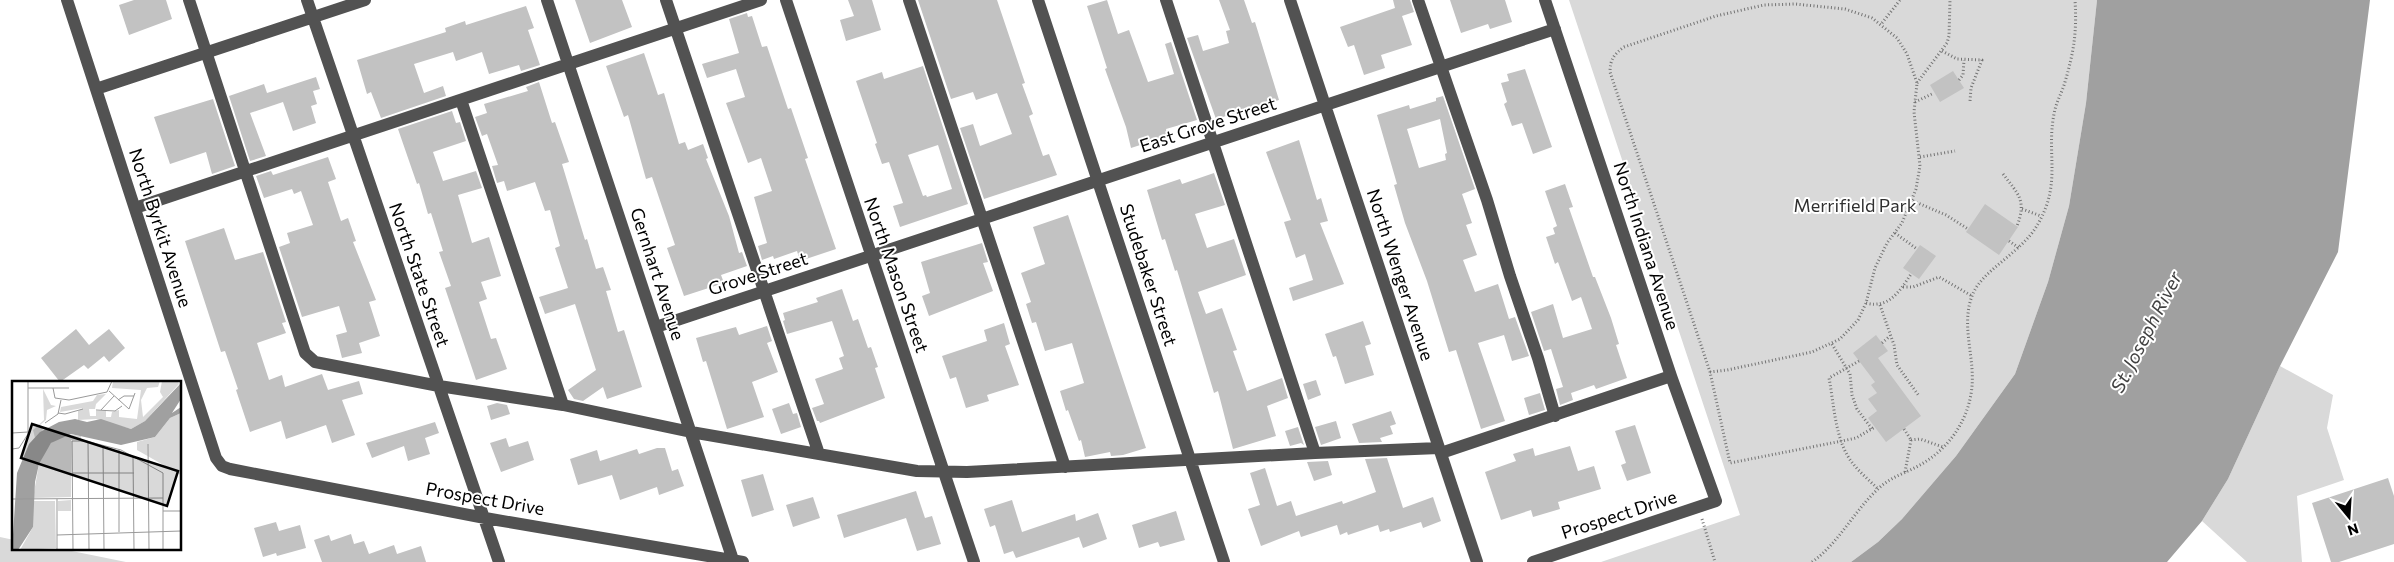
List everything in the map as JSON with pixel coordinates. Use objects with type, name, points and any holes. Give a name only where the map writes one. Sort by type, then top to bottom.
[{"type":"street","name":"North Byrkit Avenue","points":[[67,0],[216,458],[222,466]]},
{"type":"street","points":[[189,0],[305,353],[315,362],[439,386],[563,405],[690,432],[917,471],[944,472],[1064,468],[1315,452],[1440,451],[1554,416],[1671,376]]},
{"type":"street","name":"North State Street","points":[[307,0],[499,562]]},
{"type":"street","points":[[96,89],[365,0]]},
{"type":"street","name":"Gernhart Avenue","points":[[547,0],[690,432],[738,561]]},
{"type":"street","points":[[666,0],[819,454]]},
{"type":"street","points":[[135,208],[761,0]]},
{"type":"street","name":"North Mason Street","points":[[786,0],[974,562]]},
{"type":"street","points":[[910,0],[1064,468]]},
{"type":"street","name":"Studebaker Street","points":[[1038,0],[1224,562]]},
{"type":"street","points":[[1166,0],[1315,452]]},
{"type":"street","name":"North Wenger Avenue","points":[[1290,0],[1477,562]]},
{"type":"street","points":[[1418,0],[1487,200],[1538,358],[1554,416]]},
{"type":"street","name":"North Indiana Avenue","points":[[1546,0],[1671,376],[1716,501]]},
{"type":"street","name":"East Grove Street","points":[[871,255],[1555,29]]},
{"type":"street","points":[[462,100],[563,405]]},
{"type":"street","name":"Grove Street","points":[[656,327],[871,255]]},
{"type":"street","name":"Prospect Drive","points":[[222,466],[485,518],[738,561]]},
{"type":"street","name":"Prospect Drive","points":[[1533,562],[1716,501]]},
{"type":"path","points":[[1882,24],[1900,0]]},
{"type":"path","points":[[1917,84],[1942,51],[1949,36],[1950,0]]},
{"type":"path","points":[[1812,562],[1834,541],[1878,489],[1924,462],[1943,447],[1957,431],[1966,415],[1971,395],[1972,362],[1968,329],[1972,296],[1982,280],[2025,242],[2042,216],[2052,184],[2052,130],[2054,113],[2076,39],[2075,0]]},
{"type":"path","points":[[1710,372],[1801,355],[1832,344],[1851,328],[1866,303],[1875,268],[1913,201],[1918,178],[1920,157],[1914,116],[1917,84],[1903,45],[1882,24],[1862,13],[1845,9],[1795,4],[1764,5],[1716,16],[1624,47],[1612,57],[1610,72],[1710,372],[1730,463],[1856,438],[1873,428],[1854,402],[1848,368],[1832,344]]},
{"type":"path","points":[[1942,51],[1964,60],[1982,60],[1971,88],[1970,101]]},
{"type":"path","points":[[1959,80],[1963,75],[1964,60]]},
{"type":"path","points":[[1915,102],[1934,93]]},
{"type":"path","points":[[1920,157],[1955,151]]},
{"type":"path","points":[[2003,174],[2019,195],[2022,209],[2016,226]]},
{"type":"path","points":[[1913,201],[1940,212],[1968,229]]},
{"type":"path","points":[[2022,209],[2042,216]]},
{"type":"path","points":[[1896,233],[1917,249]]},
{"type":"path","points":[[2009,241],[2019,248]]},
{"type":"path","points":[[1866,303],[1880,305],[1890,301],[1911,274]]},
{"type":"path","points":[[1903,286],[1913,287],[1939,277],[1972,296]]},
{"type":"path","points":[[1880,305],[1894,345],[1897,365],[1919,396]]},
{"type":"path","points":[[1882,343],[1890,336]]},
{"type":"path","points":[[1859,361],[1829,378],[1842,441],[1851,461],[1878,489]]},
{"type":"path","points":[[1904,429],[1911,440],[1905,472]]},
{"type":"path","points":[[1911,440],[1920,439],[1943,447]]},
{"type":"path","points":[[1698,507],[1715,562]]},
{"type":"green space","name":"Merrifield Park","points":[[1569,0],[2097,0],[2086,103],[2069,206],[2048,282],[2015,374],[1956,456],[1902,519],[1878,542],[1851,562],[1601,562],[1740,515]]},
{"type":"green space","points":[[2280,366],[2333,395],[2327,428],[2344,480],[2297,496],[2302,562],[2247,562],[2202,521],[2228,479]]},
{"type":"green space","points":[[0,537],[12,540],[12,550],[67,550],[126,562],[0,562]]},
{"type":"water","name":"St. Joseph River","points":[[2097,0],[2370,0],[2338,252],[2280,366],[2228,479],[2202,521],[2167,562],[1851,562],[1878,542],[1902,519],[1956,456],[2015,374],[2048,282],[2069,206],[2086,103]]},
{"type":"building","points":[[134,0],[166,0],[172,19],[129,35],[119,5]]},
{"type":"building","points":[[575,0],[622,0],[632,27],[590,43]]},
{"type":"building","points":[[848,0],[872,0],[881,30],[846,41],[840,20],[854,16]]},
{"type":"building","points":[[918,0],[997,0],[1025,83],[1022,84],[1033,114],[1029,116],[1043,156],[1049,154],[1057,175],[984,199],[960,128],[973,124],[980,146],[1012,134],[997,93],[976,100],[973,92],[951,99]]},
{"type":"building","points":[[1107,0],[1118,34],[1129,30],[1148,82],[1174,74],[1165,44],[1171,42],[1197,120],[1166,129],[1168,136],[1131,148],[1087,6]]},
{"type":"building","points":[[1219,0],[1244,0],[1252,23],[1255,22],[1279,100],[1216,119],[1187,38],[1198,35],[1203,51],[1229,43],[1226,31],[1230,30]]},
{"type":"building","points":[[1393,0],[1410,0],[1414,12],[1402,16],[1412,45],[1381,55],[1385,68],[1364,75],[1354,45],[1348,47],[1340,27],[1395,8]]},
{"type":"building","points":[[1450,0],[1505,0],[1512,22],[1490,29],[1488,24],[1461,33]]},
{"type":"building","points":[[526,6],[534,28],[528,30],[540,65],[521,71],[519,65],[489,74],[482,52],[456,61],[453,52],[414,64],[424,93],[443,86],[446,96],[381,118],[371,92],[367,94],[357,60],[446,32],[445,28],[465,21],[466,25]]},
{"type":"building","points":[[747,13],[748,17],[752,16],[762,47],[767,46],[788,109],[791,108],[808,158],[805,159],[836,249],[800,261],[797,251],[774,259],[773,256],[762,260],[758,246],[767,243],[754,197],[772,191],[761,158],[748,163],[726,103],[745,97],[736,69],[707,78],[702,64],[739,53],[729,19]]},
{"type":"building","points":[[644,53],[658,95],[664,93],[679,144],[685,142],[688,150],[703,144],[708,158],[706,159],[729,216],[739,253],[742,252],[747,266],[721,275],[724,283],[684,296],[667,248],[675,245],[652,177],[646,179],[628,115],[624,117],[606,66]]},
{"type":"building","points":[[923,66],[968,204],[900,227],[893,206],[903,203],[889,162],[882,164],[875,144],[877,143],[856,81],[882,72],[884,79]],"holes":[[[938,145],[952,189],[927,197],[926,195],[923,196],[908,155]]]},
{"type":"building","points":[[1525,69],[1552,147],[1533,154],[1522,123],[1512,126],[1504,104],[1507,102],[1501,83],[1509,81],[1507,74]]},
{"type":"building","points":[[1953,71],[1964,88],[1940,102],[1930,85]]},
{"type":"building","points":[[316,77],[320,89],[313,91],[317,104],[311,106],[316,123],[293,131],[283,102],[250,113],[266,156],[250,161],[229,96],[264,84],[267,93]]},
{"type":"building","points":[[539,82],[552,123],[555,122],[569,162],[562,164],[585,240],[587,239],[596,269],[603,267],[611,290],[606,291],[618,332],[624,330],[642,387],[607,399],[603,387],[583,401],[574,399],[568,390],[596,370],[575,304],[545,314],[539,297],[568,288],[555,248],[560,246],[550,210],[545,211],[535,182],[507,191],[504,181],[497,183],[492,166],[498,165],[487,134],[482,136],[475,117],[487,113],[484,104],[528,91],[526,87]]},
{"type":"building","points":[[1443,96],[1475,189],[1462,194],[1472,223],[1466,225],[1477,255],[1463,260],[1475,292],[1498,284],[1509,319],[1515,317],[1529,356],[1512,361],[1504,335],[1478,343],[1505,421],[1481,429],[1456,350],[1449,352],[1427,281],[1405,223],[1394,185],[1397,184],[1377,115],[1409,105],[1410,109],[1436,101],[1436,98]],"holes":[[[1440,119],[1447,153],[1445,154],[1446,160],[1419,168],[1407,129]]]},
{"type":"building","points":[[213,99],[235,166],[212,174],[206,152],[170,164],[154,117]]},
{"type":"building","points":[[452,111],[456,123],[460,122],[466,141],[433,152],[443,181],[476,171],[482,188],[458,195],[472,243],[489,237],[501,276],[481,282],[487,299],[479,302],[491,339],[496,338],[507,369],[476,380],[445,288],[451,286],[439,252],[443,251],[431,213],[428,214],[419,183],[417,184],[398,129]]},
{"type":"building","points":[[1299,140],[1317,200],[1321,198],[1328,221],[1320,223],[1344,284],[1293,301],[1289,288],[1313,280],[1305,254],[1296,258],[1284,222],[1291,220],[1266,152]]},
{"type":"building","points":[[328,157],[336,179],[328,182],[341,221],[348,218],[356,241],[353,242],[376,300],[369,302],[380,336],[359,343],[362,353],[342,358],[336,335],[347,332],[339,306],[302,317],[279,247],[290,243],[287,233],[313,225],[301,191],[294,194],[292,189],[264,198],[256,176],[271,171],[273,175]]},
{"type":"building","points":[[1214,173],[1225,205],[1195,214],[1207,248],[1234,239],[1246,275],[1198,292],[1206,314],[1222,308],[1237,350],[1233,351],[1247,391],[1282,378],[1288,398],[1267,406],[1276,436],[1233,449],[1218,391],[1214,393],[1177,270],[1175,271],[1165,239],[1162,240],[1147,190],[1180,179],[1182,184]]},
{"type":"building","points":[[1565,184],[1573,207],[1569,208],[1593,277],[1595,277],[1611,318],[1619,344],[1616,345],[1627,378],[1596,389],[1594,385],[1571,393],[1573,400],[1560,405],[1556,389],[1563,387],[1551,349],[1544,351],[1531,312],[1553,304],[1563,338],[1592,329],[1581,297],[1572,301],[1558,262],[1555,264],[1546,237],[1555,234],[1553,228],[1557,226],[1545,191]]},
{"type":"building","points":[[1985,204],[2018,227],[1999,255],[1966,232]]},
{"type":"building","points":[[1068,215],[1146,448],[1123,455],[1111,456],[1110,452],[1085,457],[1081,440],[1079,441],[1068,410],[1066,411],[1060,391],[1084,383],[1072,343],[1045,351],[1036,322],[1032,323],[1026,304],[1031,302],[1021,273],[1045,264],[1033,227]]},
{"type":"building","points":[[224,228],[235,260],[263,252],[286,322],[282,323],[286,333],[257,343],[269,380],[282,375],[285,387],[322,374],[328,390],[359,381],[363,394],[342,400],[355,435],[332,443],[326,425],[286,439],[281,421],[250,432],[236,390],[238,389],[225,351],[221,352],[185,241]]},
{"type":"building","points":[[982,243],[988,262],[983,263],[993,291],[929,316],[922,296],[930,293],[921,262]]},
{"type":"building","points":[[1920,245],[1936,256],[1919,279],[1903,268]]},
{"type":"building","points":[[842,289],[853,321],[858,319],[868,348],[871,347],[878,367],[875,368],[885,398],[820,423],[817,421],[812,408],[824,404],[815,379],[843,369],[839,358],[844,356],[832,321],[787,334],[783,313],[818,302],[816,298]]},
{"type":"building","points":[[1363,321],[1371,344],[1365,346],[1374,375],[1345,384],[1336,356],[1333,357],[1325,334]]},
{"type":"building","points":[[1004,323],[1010,344],[1005,346],[1019,385],[987,395],[989,401],[966,408],[956,377],[950,379],[942,356],[987,341],[984,330]]},
{"type":"building","points":[[767,326],[772,341],[767,343],[778,372],[752,382],[764,417],[727,429],[706,361],[703,362],[696,338],[736,327],[739,335]]},
{"type":"building","points":[[76,329],[89,345],[109,329],[125,348],[109,362],[104,356],[88,369],[84,365],[61,381],[59,381],[41,358]]},
{"type":"building","points":[[1876,335],[1888,351],[1878,358],[1921,416],[1886,442],[1868,418],[1877,411],[1868,399],[1877,393],[1871,385],[1875,382],[1853,353]]},
{"type":"building","points":[[1316,380],[1321,395],[1308,400],[1303,384]]},
{"type":"building","points":[[1540,393],[1545,410],[1529,415],[1524,398]]},
{"type":"building","points":[[497,403],[507,405],[510,414],[491,420],[487,406]]},
{"type":"building","points":[[789,403],[793,414],[797,413],[801,427],[781,434],[772,409]]},
{"type":"building","points":[[1391,411],[1396,424],[1390,426],[1393,434],[1380,438],[1382,442],[1359,443],[1352,424]]},
{"type":"building","points":[[1336,421],[1341,438],[1321,445],[1315,427]]},
{"type":"building","points":[[435,422],[439,433],[425,438],[430,454],[408,461],[404,446],[372,458],[366,443]]},
{"type":"building","points":[[1635,425],[1651,473],[1627,481],[1621,465],[1626,463],[1615,431]]},
{"type":"building","points":[[1298,427],[1304,445],[1301,443],[1290,446],[1285,431]]},
{"type":"building","points":[[506,438],[509,447],[528,441],[534,460],[501,472],[490,443]]},
{"type":"building","points":[[1570,446],[1578,471],[1594,466],[1601,489],[1558,502],[1560,509],[1533,517],[1531,510],[1501,520],[1485,472],[1516,461],[1513,454],[1533,448],[1535,456]]},
{"type":"building","points":[[657,448],[665,448],[672,471],[678,469],[684,486],[659,495],[657,487],[620,500],[612,475],[578,485],[570,459],[597,450],[600,461],[637,449],[639,454]]},
{"type":"building","points":[[1387,458],[1403,508],[1433,497],[1441,521],[1423,528],[1421,522],[1390,532],[1389,529],[1380,532],[1378,525],[1348,535],[1347,532],[1340,535],[1337,525],[1301,537],[1299,531],[1261,546],[1248,509],[1260,505],[1250,473],[1265,468],[1277,506],[1291,501],[1296,516],[1342,501],[1343,504],[1376,492],[1365,459]]},
{"type":"building","points":[[1328,461],[1332,475],[1314,481],[1307,462]]},
{"type":"building","points":[[763,474],[774,510],[752,517],[741,480]]},
{"type":"building","points":[[2388,478],[2394,496],[2394,544],[2339,562],[2331,562],[2312,503]]},
{"type":"building","points":[[916,491],[925,518],[932,516],[941,544],[917,551],[906,518],[844,538],[837,515]]},
{"type":"building","points":[[813,497],[820,518],[793,527],[786,505]]},
{"type":"building","points":[[1012,500],[1022,532],[1075,514],[1076,521],[1098,513],[1107,539],[1083,548],[1079,537],[1016,558],[1013,551],[1004,554],[995,525],[990,527],[984,509]]},
{"type":"building","points":[[1176,511],[1185,540],[1160,547],[1158,542],[1139,548],[1132,525]]},
{"type":"building","points":[[276,522],[279,531],[300,525],[306,548],[277,556],[276,553],[263,557],[254,528]]},
{"type":"building","points":[[351,534],[354,544],[364,541],[369,554],[394,545],[397,554],[421,546],[426,562],[322,562],[314,540],[329,535],[331,541]]}]
